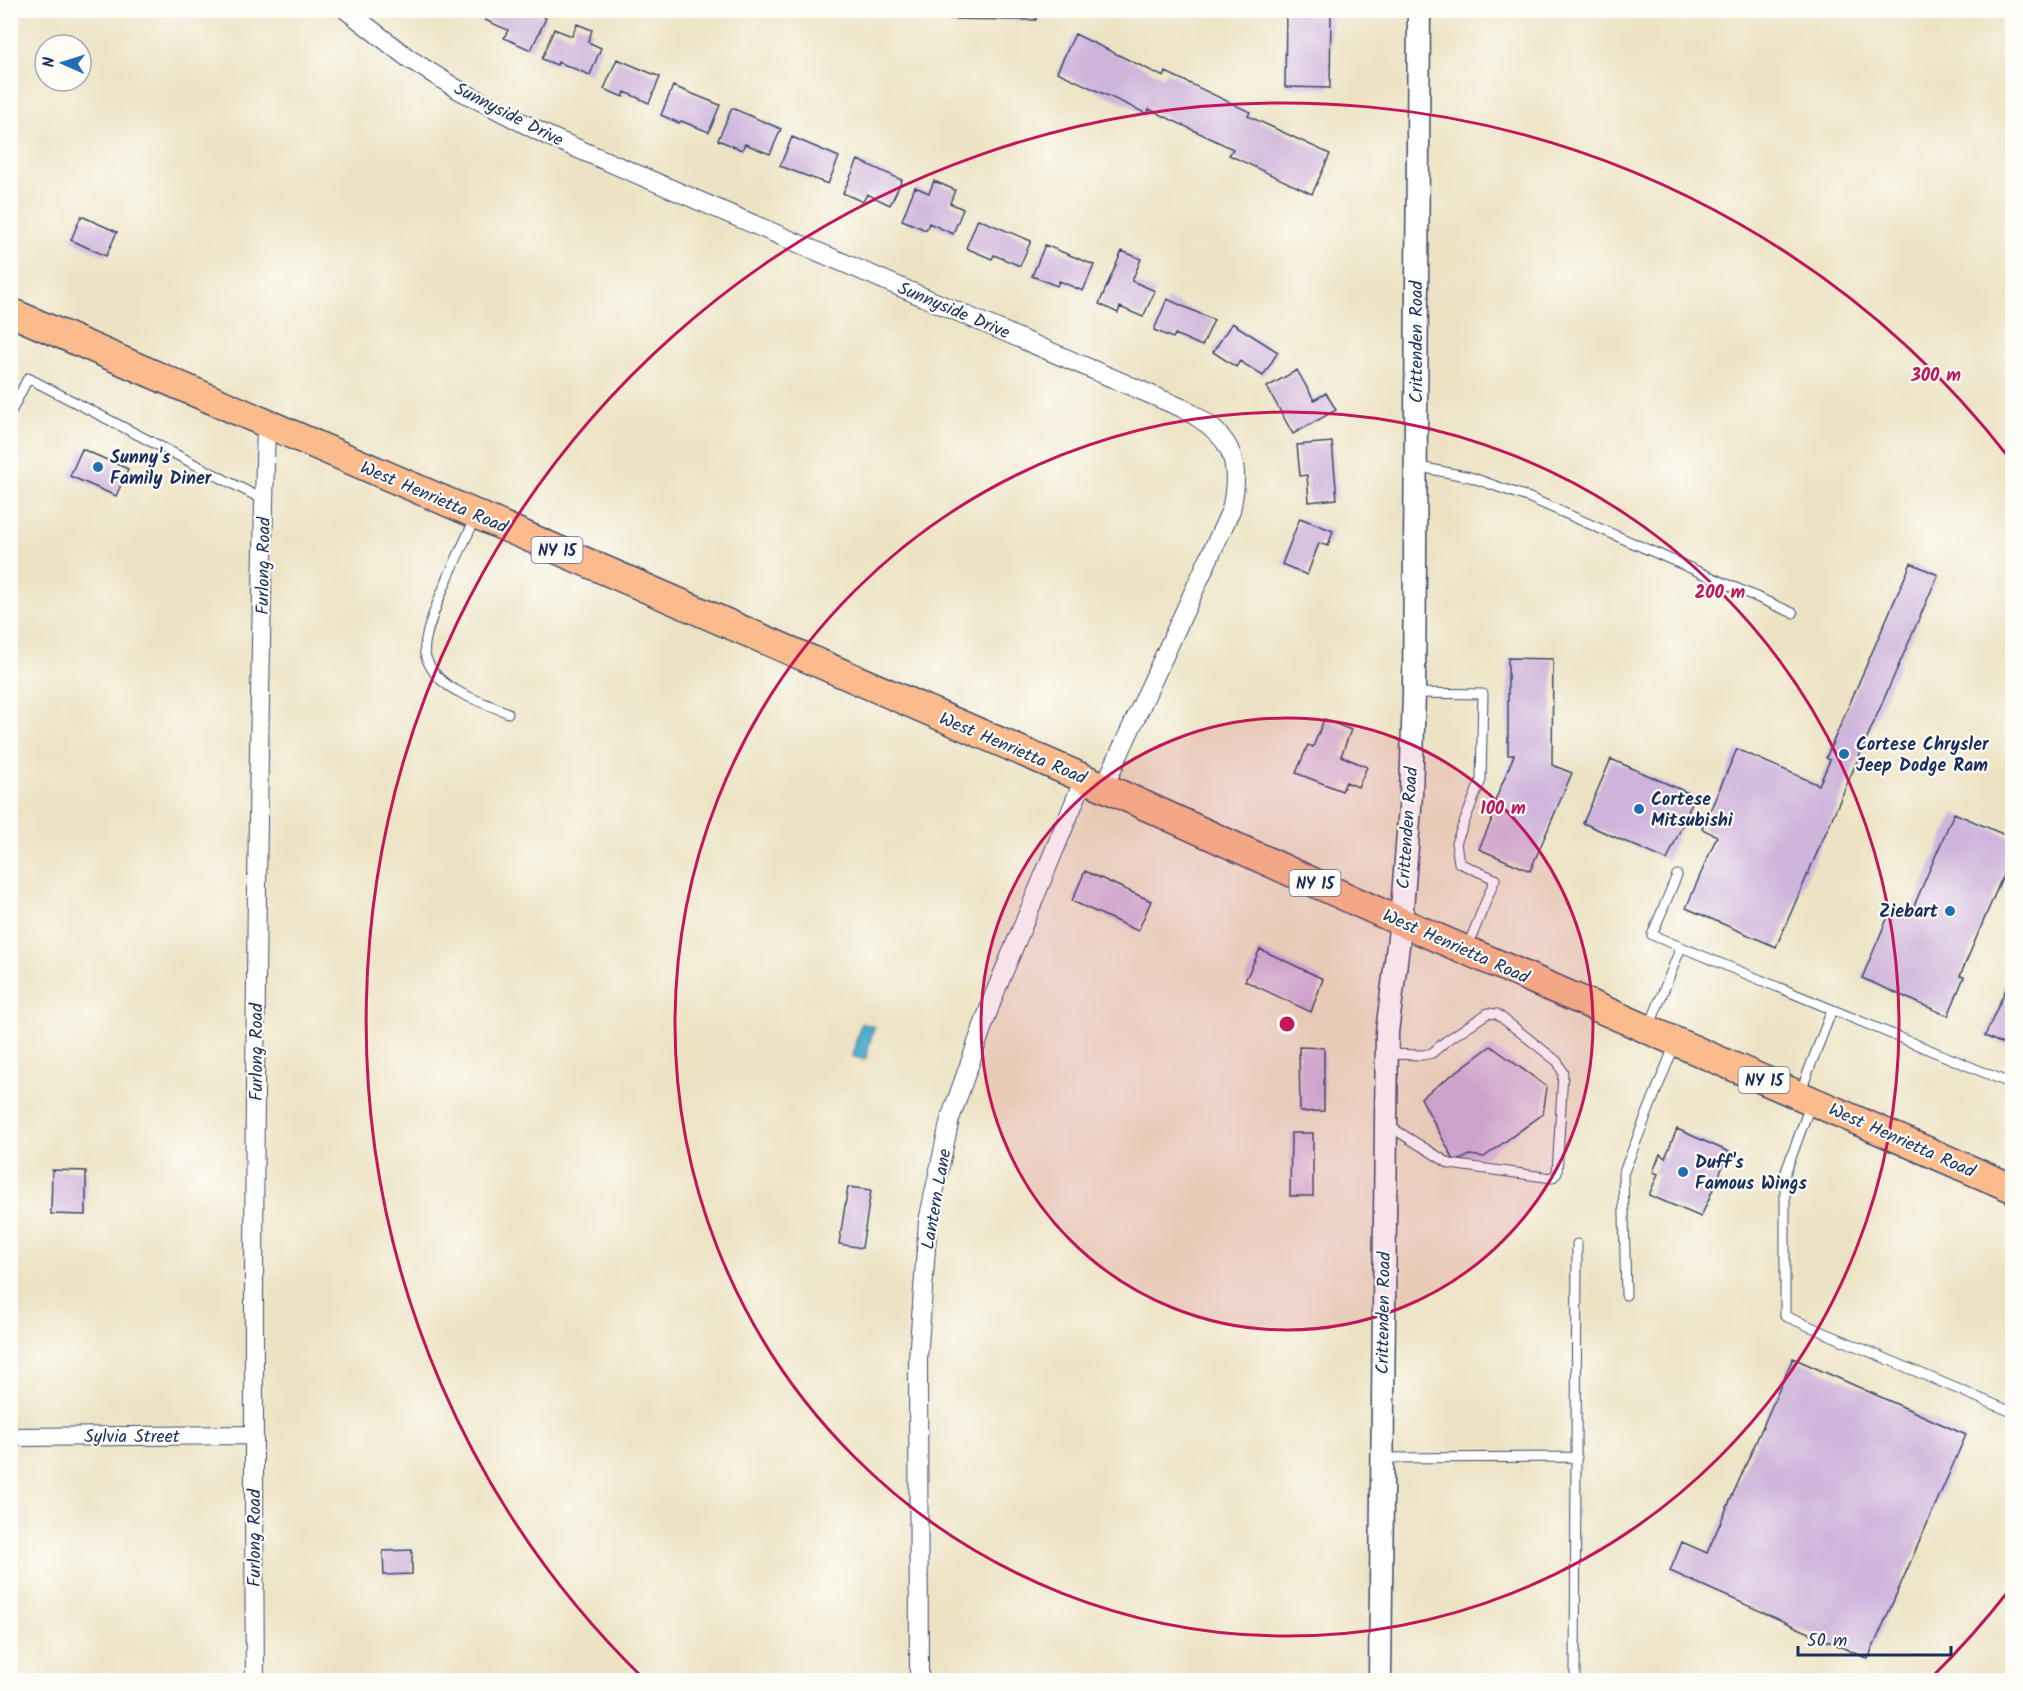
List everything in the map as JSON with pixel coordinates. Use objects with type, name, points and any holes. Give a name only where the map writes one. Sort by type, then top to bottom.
[{"type":"main road","name":"West Henrietta Road","points":[[10,312],[1094,783],[1401,922],[2013,1188]]},
{"type":"street","name":"Sunnyside Drive","points":[[346,10],[408,58],[500,113],[548,136],[1182,408],[1216,430],[1225,440],[1235,467],[1236,480],[1231,510],[1094,783]]},
{"type":"street","name":"Crittenden Road","points":[[1380,1680],[1386,1032],[1401,922],[1411,795],[1414,693],[1419,10]]},
{"type":"street","name":"Furlong Road","points":[[255,1680],[257,913],[266,424]]},
{"type":"street","name":"Lantern Lane","points":[[919,1680],[918,1359],[928,1221],[950,1119],[994,995],[1094,783]]},
{"type":"street","name":"Sylvia Street","points":[[10,1437],[254,1435]]},
{"type":"lane","points":[[10,414],[28,378],[264,500]]},
{"type":"lane","points":[[1415,466],[1470,477],[1530,498],[1793,613]]},
{"type":"lane","points":[[476,515],[429,624],[425,655],[437,676],[448,686],[508,712]]},
{"type":"lane","points":[[1414,693],[1483,694],[1481,780],[1456,843],[1459,863],[1495,879],[1466,950]]},
{"type":"lane","points":[[1677,875],[1652,935],[2013,1084]]},
{"type":"lane","points":[[1648,1029],[1681,947]]},
{"type":"lane","points":[[1832,1010],[1785,1174],[1785,1316],[2013,1412]]},
{"type":"lane","points":[[1384,1123],[1450,1164],[1552,1178],[1557,1173],[1563,1073],[1558,1062],[1497,1014],[1488,1013],[1432,1053],[1424,1055],[1386,1054]]},
{"type":"lane","points":[[1626,1295],[1623,1174],[1676,1041]]},
{"type":"lane","points":[[1575,1680],[1577,1244]]},
{"type":"lane","points":[[1382,1458],[1577,1457]]},
{"type":"water","points":[[861,1023],[874,1027],[865,1060],[852,1056]]},
{"type":"building","points":[[489,10],[529,10],[546,18],[531,50],[504,38],[508,30],[485,20]]},
{"type":"building","points":[[945,10],[1036,10],[1036,20],[945,19]]},
{"type":"building","points":[[1286,10],[1331,10],[1330,88],[1285,87]]},
{"type":"building","points":[[577,24],[592,30],[588,42],[601,48],[590,75],[558,62],[557,65],[542,59],[554,29],[572,36]]},
{"type":"building","points":[[1075,34],[1164,77],[1166,72],[1250,112],[1248,116],[1330,154],[1312,194],[1229,155],[1233,149],[1149,109],[1147,114],[1057,72]]},
{"type":"building","points":[[617,59],[660,77],[649,103],[625,92],[623,97],[604,89]]},
{"type":"building","points":[[673,86],[720,105],[709,132],[661,115]]},
{"type":"building","points":[[732,108],[781,129],[770,154],[745,144],[742,150],[718,140]]},
{"type":"building","points":[[792,137],[839,157],[828,184],[780,166]]},
{"type":"building","points":[[858,160],[902,180],[890,205],[867,194],[863,202],[843,193]]},
{"type":"building","points":[[934,181],[955,190],[950,203],[963,209],[953,234],[929,223],[926,230],[902,220],[915,187],[929,193]]},
{"type":"building","points":[[81,216],[117,232],[106,256],[71,240]]},
{"type":"building","points":[[978,219],[1031,241],[1020,266],[994,255],[992,259],[966,248]]},
{"type":"building","points":[[1045,245],[1094,265],[1083,291],[1059,281],[1057,286],[1032,276]]},
{"type":"building","points":[[1122,251],[1141,259],[1132,281],[1155,291],[1143,317],[1120,307],[1118,313],[1099,304]]},
{"type":"building","points":[[1167,299],[1214,320],[1202,346],[1175,334],[1173,338],[1154,330]]},
{"type":"building","points":[[1232,323],[1278,352],[1263,376],[1240,361],[1236,367],[1213,352]]},
{"type":"building","points":[[1297,370],[1314,400],[1326,393],[1336,410],[1293,434],[1267,387]]},
{"type":"building","points":[[1332,442],[1337,499],[1309,502],[1307,475],[1300,476],[1297,445]]},
{"type":"building","points":[[82,449],[128,469],[116,496],[70,476]]},
{"type":"building","points":[[1300,518],[1333,531],[1328,546],[1319,543],[1307,575],[1282,564]]},
{"type":"building","name":"Cortese Chrysler Jeep Dodge Ram","points":[[1911,563],[1938,575],[1776,947],[1686,908],[1717,836],[1702,829],[1737,749],[1819,785],[1830,760],[1826,758]]},
{"type":"building","points":[[1508,658],[1553,659],[1552,765],[1572,773],[1530,871],[1479,849],[1499,803],[1495,801],[1514,755],[1508,755]]},
{"type":"building","points":[[1324,719],[1351,730],[1341,756],[1367,767],[1358,787],[1346,782],[1342,791],[1296,773],[1308,745],[1313,747]]},
{"type":"building","name":"Cortese Mitsubishi","points":[[1611,759],[1695,796],[1667,860],[1583,823]]},
{"type":"building","name":"Ziebart","points":[[1954,813],[2012,838],[2012,854],[1960,976],[1964,977],[1948,1016],[1862,978],[1892,907],[1910,915]]},
{"type":"building","points":[[1085,871],[1151,901],[1138,931],[1072,901]]},
{"type":"building","points":[[1260,949],[1323,979],[1311,1012],[1245,981]]},
{"type":"building","points":[[2012,975],[2012,1048],[1985,1036]]},
{"type":"building","points":[[1491,1046],[1547,1087],[1543,1114],[1484,1157],[1470,1155],[1455,1162],[1421,1098]]},
{"type":"building","points":[[1299,1047],[1324,1048],[1324,1111],[1300,1112]]},
{"type":"building","points":[[1677,1129],[1729,1152],[1701,1217],[1649,1195],[1658,1174],[1653,1172],[1660,1154],[1665,1158]]},
{"type":"building","points":[[1291,1133],[1313,1133],[1313,1196],[1290,1196]]},
{"type":"building","points":[[52,1170],[86,1171],[86,1215],[51,1214]]},
{"type":"building","points":[[848,1187],[871,1190],[862,1248],[839,1244]]},
{"type":"building","points":[[1793,1358],[1966,1435],[1868,1659],[1670,1571],[1682,1542],[1707,1553]]},
{"type":"building","points":[[412,1550],[412,1574],[384,1575],[383,1551]]},
{"type":"place","name":"Sunny's Family Diner","points":[[98,467]]},
{"type":"place","name":"Cortese Chrysler Jeep Dodge Ram","points":[[1844,754]]},
{"type":"place","name":"Cortese Mitsubishi","points":[[1639,809]]},
{"type":"place","name":"Ziebart","points":[[1950,911]]},
{"type":"place","name":"Duff's Famous Wings","points":[[1683,1172]]}]
